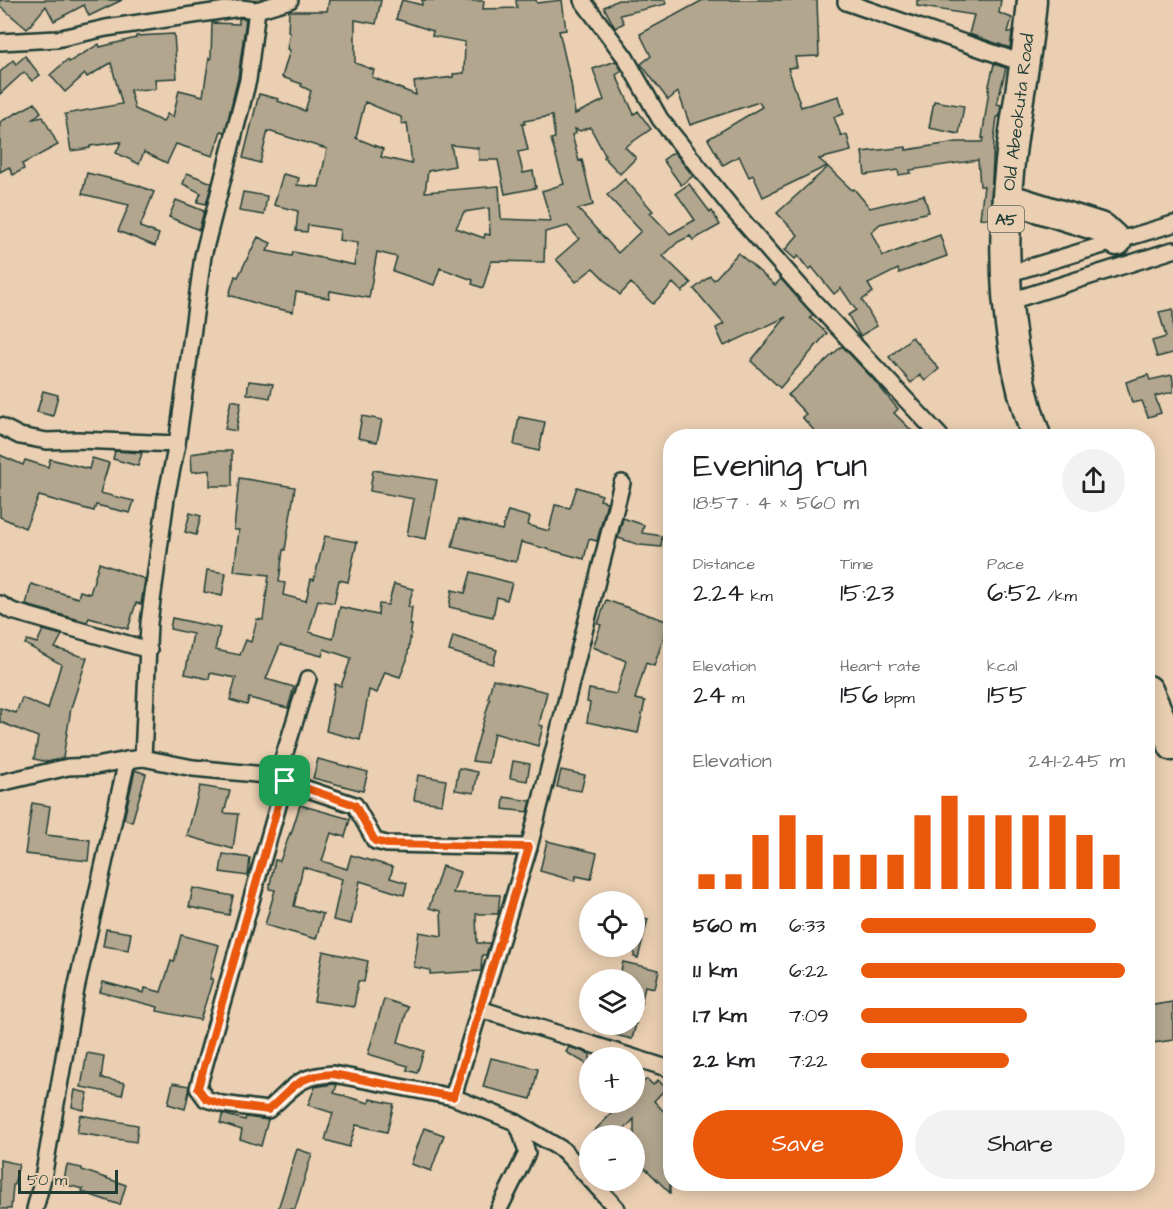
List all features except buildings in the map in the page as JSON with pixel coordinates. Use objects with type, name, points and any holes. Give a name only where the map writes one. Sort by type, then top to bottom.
[{"type":"highway","name":"Old Abeokuta Road","points":[[1032,0],[1010,161],[1007,198],[1007,288],[1016,361],[1034,429]]},
{"type":"highway","points":[[1007,198],[1104,228],[1119,254]]},
{"type":"highway","points":[[1155,706],[1173,746]]},
{"type":"street","points":[[0,42],[57,39],[239,4],[257,10],[290,0]]},
{"type":"street","points":[[582,0],[625,57],[660,119],[734,211],[812,300],[933,429]]},
{"type":"street","points":[[846,2],[1025,64]]},
{"type":"street","points":[[143,758],[149,623],[166,498],[177,444],[202,256],[248,80],[257,10]]},
{"type":"street","points":[[1007,288],[1119,254],[1173,224]]},
{"type":"street","points":[[1007,288],[1119,254],[1173,250]]},
{"type":"street","points":[[0,426],[20,436],[47,441],[177,444]]},
{"type":"street","points":[[453,1097],[529,847],[622,483]]},
{"type":"street","points":[[0,604],[12,611],[149,650]]},
{"type":"street","points":[[308,679],[198,1088],[206,1099],[222,1104],[268,1110],[298,1082],[314,1075],[333,1074],[453,1097],[515,1122],[562,1150],[579,1168]]},
{"type":"street","points":[[0,783],[68,767],[96,766],[143,758],[193,768],[265,775],[355,805],[375,841],[387,844],[529,847]]},
{"type":"street","points":[[35,1209],[43,1178],[76,988],[127,759]]},
{"type":"street","points":[[480,1009],[663,1067]]},
{"type":"street","points":[[499,1209],[527,1153],[521,1132],[515,1122]]},
{"type":"street","points":[[600,1191],[617,1209]]},
{"type":"route","points":[[285,781],[355,805],[375,841],[387,844],[529,847],[453,1097],[333,1074],[314,1075],[298,1082],[268,1110],[222,1104],[206,1099],[198,1088],[285,781]]}]
